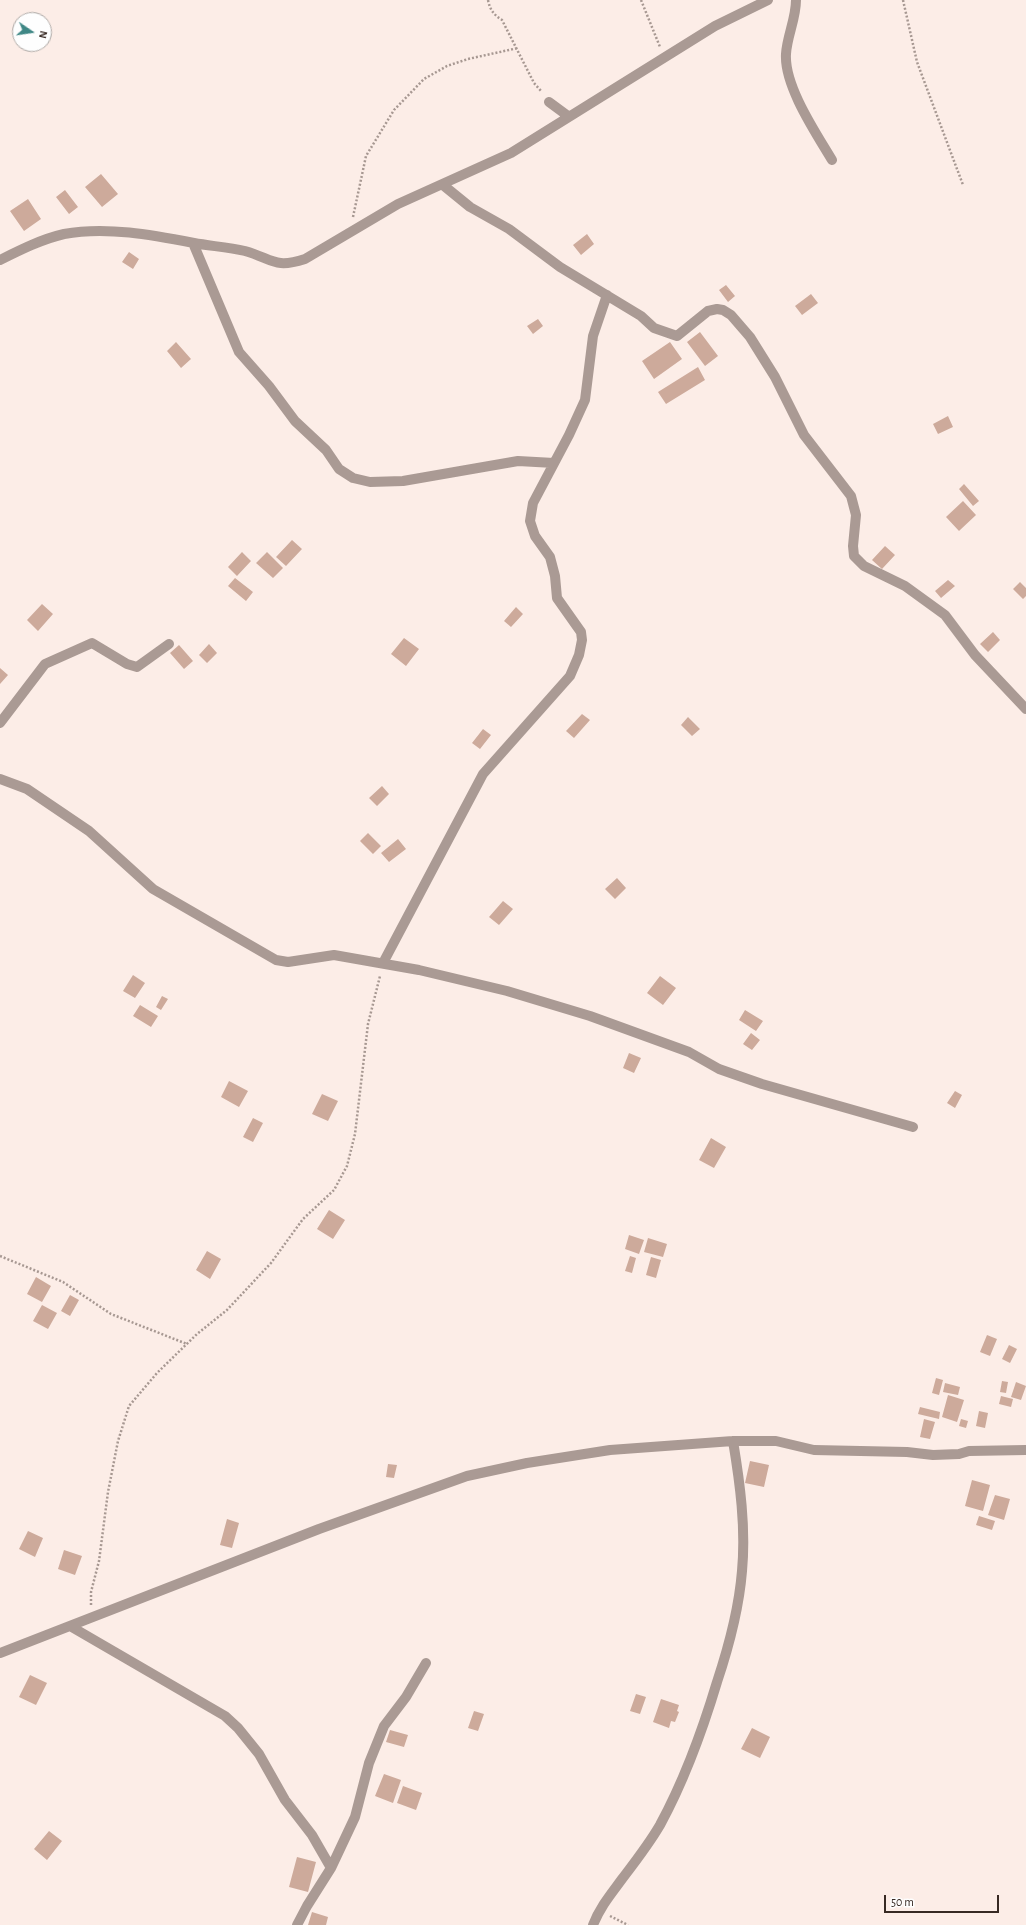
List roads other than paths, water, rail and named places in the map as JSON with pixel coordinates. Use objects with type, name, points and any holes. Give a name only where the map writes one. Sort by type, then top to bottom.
[{"type":"street","points":[[0,260],[33,245],[63,234],[82,232],[136,234],[171,238],[245,251],[278,264],[292,263],[305,259],[321,251],[350,231],[398,204],[511,153],[568,116],[715,26],[766,0]]},
{"type":"street","points":[[796,0],[796,11],[786,54],[788,68],[796,98],[832,160]]},
{"type":"street","points":[[550,102],[568,116]]},
{"type":"street","points":[[443,185],[470,207],[509,229],[560,267],[641,316],[654,328],[674,336],[680,334],[708,311],[717,309],[723,310],[731,315],[750,337],[775,377],[804,435],[851,496],[856,515],[853,546],[854,556],[864,566],[904,586],[945,615],[974,655],[1026,709]]},
{"type":"street","points":[[193,242],[239,352],[269,386],[294,421],[326,450],[339,469],[353,478],[370,482],[403,481],[518,461],[554,463]]},
{"type":"street","points":[[383,964],[483,774],[570,676],[579,654],[582,640],[581,632],[557,598],[555,576],[550,556],[535,536],[530,521],[533,502],[569,435],[585,400],[593,336],[606,295]]},
{"type":"street","points":[[0,723],[45,664],[72,650],[92,643],[127,664],[137,667],[169,644]]},
{"type":"street","points":[[0,779],[27,789],[89,831],[152,889],[276,960],[288,962],[334,955],[507,990],[590,1016],[689,1052],[718,1068],[762,1084],[913,1127]]},
{"type":"street","points":[[593,1925],[599,1910],[642,1852],[659,1826],[678,1788],[702,1733],[732,1635],[740,1596],[743,1569],[742,1501],[733,1441]]},
{"type":"street","points":[[0,1653],[319,1529],[467,1476],[527,1463],[610,1450],[733,1441],[776,1441],[814,1450],[907,1452],[933,1455],[959,1454],[969,1451],[1026,1450]]},
{"type":"street","points":[[70,1626],[224,1716],[238,1728],[259,1754],[285,1800],[312,1835],[331,1868]]},
{"type":"street","points":[[297,1925],[331,1868],[355,1817],[369,1763],[384,1726],[406,1696],[426,1663]]}]
